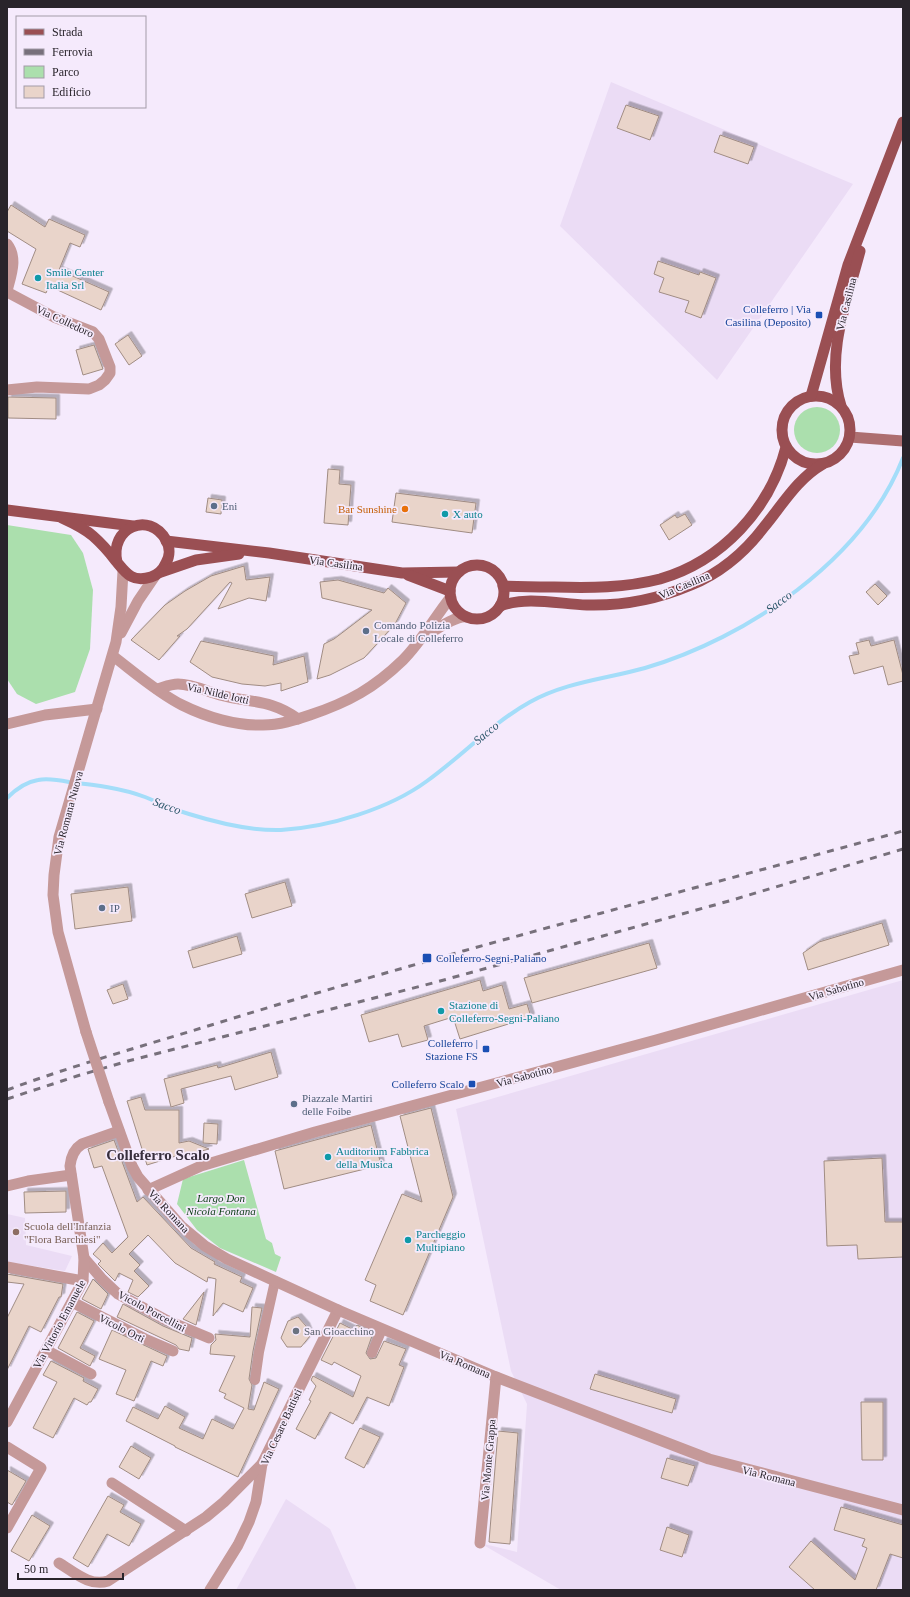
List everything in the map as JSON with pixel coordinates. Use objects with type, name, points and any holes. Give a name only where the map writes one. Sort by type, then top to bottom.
[{"type":"main road","name":"Via Casilina","points":[[811,396],[846,271],[903,122]]},
{"type":"main road","name":"Via Casilina","points":[[841,406],[835,376],[837,345],[872,204]]},
{"type":"main road","points":[[811,396],[822,396],[841,406],[847,415],[850,437],[840,454],[824,464],[802,462],[793,456],[786,447],[782,436],[782,425],[786,413],[792,405],[801,399],[811,396]]},
{"type":"main road","points":[[850,437],[903,441]]},
{"type":"main road","name":"Via Casilina","points":[[7,510],[133,526],[144,525],[158,530],[166,541],[269,553],[402,572],[459,572],[471,566],[485,566],[493,570],[499,577],[503,586],[587,588],[613,587],[649,582],[682,571],[716,551],[735,535],[753,516],[772,487],[786,447]]},
{"type":"main road","name":"Via Casilina","points":[[467,616],[482,618],[495,612],[500,606],[509,603],[530,602],[588,605],[617,604],[656,597],[690,585],[708,576],[736,557],[763,528],[799,482],[824,464]]},
{"type":"main road","name":"Via Casilina","points":[[62,518],[87,531],[120,566],[136,578],[142,579],[181,564],[204,558],[233,554],[269,553]]},
{"type":"main road","points":[[120,566],[115,552],[118,541],[124,532],[133,526]]},
{"type":"main road","points":[[156,574],[164,567],[168,560],[169,550],[166,541]]},
{"type":"main road","name":"Via Casilina","points":[[402,572],[450,594]]},
{"type":"main road","points":[[459,572],[454,577],[450,594],[456,609],[467,616]]},
{"type":"main road","points":[[500,606],[503,586]]},
{"type":"street","name":"Via Colledoro","points":[[7,244],[12,252],[13,261],[7,291],[54,317],[93,332],[99,339],[110,367],[110,373],[106,380],[89,389],[37,387],[7,390]]},
{"type":"street","name":"Via Romana Nuova","points":[[109,1102],[86,1032],[63,953],[54,906],[53,886],[55,865],[63,824],[116,642],[121,607],[120,566]]},
{"type":"street","name":"Via Romana Nuova","points":[[116,642],[138,601],[156,574]]},
{"type":"street","name":"Via Nilde Iotti","points":[[113,656],[168,697],[188,708],[212,717],[238,723],[263,725],[298,719],[340,704],[366,690],[399,664],[422,639],[450,594]]},
{"type":"street","name":"Via Nilde Iotti","points":[[422,639],[446,624],[463,616],[467,616]]},
{"type":"street","name":"Via Nilde Iotti","points":[[157,689],[174,685],[186,685],[230,698],[272,705],[285,710],[298,719]]},
{"type":"street","points":[[7,724],[45,715],[97,708]]},
{"type":"street","name":"Via Sabotino","points":[[148,1190],[193,1169],[224,1158],[656,1040],[903,970]]},
{"type":"street","name":"Via Romana","points":[[109,1102],[132,1166],[148,1190],[181,1226],[200,1243],[220,1256],[338,1310],[496,1377],[721,1463],[903,1510]]},
{"type":"street","name":"Via Vittorio Emanuele","points":[[7,1422],[83,1280],[84,1258],[71,1175],[70,1161],[73,1152],[78,1146],[119,1131]]},
{"type":"street","points":[[7,1186],[28,1181],[71,1175]]},
{"type":"street","name":"Vicolo Porcellini","points":[[84,1258],[102,1280],[118,1294],[166,1320],[209,1338]]},
{"type":"street","points":[[7,1267],[83,1280]]},
{"type":"street","points":[[255,1380],[259,1352],[275,1281]]},
{"type":"street","name":"Vicolo Orti","points":[[72,1302],[145,1339],[173,1351]]},
{"type":"street","name":"Via Cesare Battisti","points":[[210,1590],[238,1545],[249,1522],[256,1502],[262,1464],[338,1310]]},
{"type":"street","points":[[372,1353],[382,1329]]},
{"type":"street","points":[[46,1350],[91,1374]]},
{"type":"street","name":"Via Monte Grappa","points":[[480,1543],[496,1377]]},
{"type":"street","points":[[7,1447],[41,1468],[7,1528]]},
{"type":"street","points":[[59,1563],[89,1581],[103,1583],[112,1580],[186,1530],[224,1502],[262,1464]]},
{"type":"street","points":[[112,1483],[186,1530]]},
{"type":"shaded area","points":[[611,82],[853,184],[717,380],[560,226]]},
{"type":"shaded area","points":[[903,980],[903,1590],[561,1590],[480,1543],[517,1552],[527,1404],[511,1371],[456,1109]]},
{"type":"shaded area","name":"Scuola dell'Infanzia \"Flora Barchiesi\"","points":[[7,1214],[25,1218],[26,1245],[72,1256],[65,1271],[7,1262]]},
{"type":"shaded area","points":[[286,1499],[330,1529],[357,1590],[236,1590]]},
{"type":"green space","points":[[817,407],[830,411],[836,417],[840,430],[836,443],[830,449],[817,453],[804,449],[798,443],[794,430],[798,417],[804,411]]},
{"type":"green space","points":[[7,525],[71,535],[83,553],[93,590],[90,649],[75,692],[36,704],[17,694],[7,679]]},
{"type":"green space","name":"Largo Don Nicola Fontana","points":[[244,1160],[266,1239],[272,1243],[275,1254],[281,1257],[276,1272],[220,1248],[197,1230],[177,1204],[183,1179]]},
{"type":"building","points":[[626,105],[659,116],[650,140],[617,128]]},
{"type":"building","points":[[720,135],[754,147],[748,164],[714,152]]},
{"type":"building","points":[[11,205],[45,227],[49,219],[85,235],[80,247],[70,243],[59,270],[109,292],[101,310],[49,286],[46,293],[22,284],[36,249],[7,231],[7,212]]},
{"type":"building","points":[[658,261],[699,275],[700,272],[716,278],[701,318],[685,312],[689,301],[659,292],[664,278],[654,274]]},
{"type":"building","points":[[128,335],[142,356],[129,365],[115,344]]},
{"type":"building","points":[[94,345],[103,369],[83,375],[76,350]]},
{"type":"building","points":[[8,397],[56,398],[56,419],[8,418]]},
{"type":"building","points":[[328,469],[340,470],[339,484],[351,485],[348,525],[324,523]]},
{"type":"building","name":"X auto","points":[[396,493],[476,503],[472,533],[392,522]]},
{"type":"building","name":"Eni","points":[[208,498],[222,500],[221,514],[206,512]]},
{"type":"building","points":[[685,514],[692,525],[669,540],[660,525],[675,515],[677,518]]},
{"type":"building","points":[[244,566],[246,580],[270,577],[266,601],[249,598],[218,609],[232,583],[230,582],[187,629],[177,636],[180,636],[159,660],[131,640],[165,605],[185,591],[211,576]]},
{"type":"building","name":"Comando Polizia Locale di Colleferro","points":[[338,580],[384,593],[388,588],[406,603],[395,624],[364,658],[330,675],[317,679],[324,644],[334,639],[372,610],[322,598],[320,582]]},
{"type":"building","points":[[875,584],[887,596],[878,605],[866,592]]},
{"type":"building","points":[[869,640],[871,646],[894,640],[903,675],[903,681],[888,685],[883,666],[854,674],[849,656],[859,654],[856,643]]},
{"type":"building","points":[[201,641],[274,656],[273,665],[304,656],[308,682],[281,691],[281,683],[265,686],[242,684],[212,677],[190,662]]},
{"type":"building","points":[[285,882],[292,906],[252,918],[245,894]]},
{"type":"building","name":"IP","points":[[128,887],[132,921],[75,929],[71,894]]},
{"type":"building","points":[[882,923],[889,945],[808,970],[803,953],[819,942]]},
{"type":"building","points":[[237,936],[242,954],[193,968],[188,951]]},
{"type":"building","points":[[649,943],[657,968],[532,1003],[524,978]]},
{"type":"building","name":"Stazione di Colleferro-Segni-Paliano","points":[[480,980],[483,991],[502,985],[509,1009],[527,1004],[531,1017],[460,1039],[453,1017],[424,1026],[428,1040],[402,1047],[398,1034],[369,1042],[361,1015]]},
{"type":"building","points":[[123,984],[128,999],[113,1004],[107,990]]},
{"type":"building","points":[[271,1052],[278,1077],[235,1090],[231,1076],[181,1089],[184,1103],[171,1107],[164,1079],[217,1065],[218,1068]]},
{"type":"building","points":[[141,1097],[145,1110],[179,1110],[179,1143],[189,1141],[209,1149],[180,1157],[179,1155],[147,1165],[127,1101]]},
{"type":"building","name":"Parcheggio Multipiano","points":[[431,1108],[453,1197],[403,1315],[370,1301],[376,1285],[365,1280],[402,1194],[422,1202],[400,1116]]},
{"type":"building","points":[[204,1123],[218,1124],[217,1144],[203,1143]]},
{"type":"building","name":"Auditorium Fabbrica della Musica","points":[[371,1125],[381,1165],[284,1189],[275,1151]]},
{"type":"building","points":[[114,1140],[137,1202],[143,1197],[191,1248],[215,1262],[214,1264],[242,1277],[240,1282],[253,1288],[243,1312],[223,1303],[213,1316],[216,1279],[208,1277],[207,1282],[175,1263],[148,1235],[129,1254],[140,1265],[134,1271],[149,1286],[138,1297],[128,1292],[133,1280],[119,1273],[115,1281],[98,1264],[101,1261],[93,1254],[103,1243],[112,1253],[128,1237],[102,1166],[94,1168],[88,1149]]},
{"type":"building","points":[[882,1158],[885,1222],[903,1222],[903,1257],[858,1259],[857,1245],[827,1246],[824,1161]]},
{"type":"building","points":[[66,1191],[66,1212],[25,1213],[24,1192]]},
{"type":"building","points":[[7,1274],[63,1284],[61,1297],[59,1297],[41,1332],[29,1326],[7,1370],[7,1318],[24,1284],[7,1282]]},
{"type":"building","points":[[93,1279],[108,1294],[101,1309],[82,1299]]},
{"type":"building","points":[[204,1292],[196,1325],[183,1319]]},
{"type":"building","points":[[123,1304],[163,1326],[192,1338],[189,1351],[179,1349],[176,1345],[117,1317]]},
{"type":"building","points":[[252,1307],[262,1308],[249,1379],[252,1385],[248,1409],[254,1410],[264,1382],[279,1389],[238,1477],[175,1447],[126,1421],[133,1407],[158,1419],[165,1406],[185,1417],[179,1428],[203,1439],[212,1419],[233,1429],[244,1408],[224,1398],[226,1394],[219,1391],[235,1356],[210,1354],[211,1345],[216,1340],[215,1334],[250,1337]]},
{"type":"building","points":[[77,1312],[94,1321],[80,1348],[95,1356],[90,1366],[58,1348]]},
{"type":"building","name":"San Gioacchino","points":[[298,1317],[306,1326],[310,1336],[301,1347],[287,1347],[281,1338],[288,1321]]},
{"type":"building","points":[[340,1323],[354,1330],[357,1325],[373,1333],[366,1353],[370,1359],[376,1358],[384,1341],[406,1349],[399,1365],[404,1367],[389,1406],[367,1397],[353,1424],[330,1412],[315,1439],[296,1429],[311,1401],[309,1400],[316,1386],[311,1380],[313,1376],[353,1397],[361,1376],[334,1362],[332,1365],[321,1360]]},
{"type":"building","points":[[112,1330],[167,1356],[163,1366],[151,1361],[134,1401],[116,1394],[126,1370],[99,1359]]},
{"type":"building","points":[[51,1361],[84,1378],[83,1381],[98,1389],[91,1402],[87,1405],[74,1398],[53,1438],[33,1428],[57,1382],[43,1375]]},
{"type":"building","points":[[595,1374],[676,1399],[672,1413],[590,1389]]},
{"type":"building","points":[[861,1402],[883,1402],[883,1460],[862,1460]]},
{"type":"building","points":[[360,1428],[380,1437],[364,1468],[345,1458]]},
{"type":"building","points":[[498,1431],[518,1433],[510,1544],[489,1542]]},
{"type":"building","points":[[131,1446],[151,1458],[139,1479],[119,1467]]},
{"type":"building","points":[[667,1458],[695,1466],[688,1486],[661,1478]]},
{"type":"building","points":[[7,1470],[26,1481],[12,1505],[7,1502]]},
{"type":"building","points":[[108,1496],[124,1505],[120,1512],[141,1524],[129,1546],[107,1534],[88,1567],[73,1558]]},
{"type":"building","points":[[841,1507],[903,1525],[903,1558],[890,1554],[876,1590],[815,1590],[789,1567],[811,1541],[855,1580],[867,1548],[862,1546],[865,1539],[834,1530]]},
{"type":"building","points":[[32,1515],[50,1526],[29,1561],[11,1551]]},
{"type":"building","points":[[667,1527],[689,1535],[682,1557],[660,1550]]},
{"type":"waterway","name":"Sacco","points":[[7,798],[17,789],[29,782],[50,779],[127,791],[178,810],[211,820],[234,826],[269,830],[319,825],[338,821],[377,808],[412,791],[427,781],[516,710],[530,702],[544,695],[572,685],[645,668],[684,655],[723,637],[761,615],[797,590],[831,561],[860,530],[885,495],[903,458]]},
{"type":"railway","points":[[7,1090],[114,1054],[391,971],[903,831]]},
{"type":"railway","points":[[7,1099],[128,1061],[433,983],[729,901],[903,849]]},
{"type":"place","name":"Smile Center Italia Srl","points":[[38,278]]},
{"type":"place","name":"Colleferro | Via Casilina (Deposito)","points":[[819,315]]},
{"type":"place","name":"Eni","points":[[214,506]]},
{"type":"place","name":"Bar Sunshine","points":[[405,509]]},
{"type":"place","name":"X auto","points":[[445,514]]},
{"type":"place","name":"Comando Polizia Locale di Colleferro","points":[[366,631]]},
{"type":"place","name":"IP","points":[[102,908]]},
{"type":"place","name":"Colleferro-Segni-Paliano","points":[[427,958]]},
{"type":"place","name":"Stazione di Colleferro-Segni-Paliano","points":[[441,1011]]},
{"type":"place","name":"Colleferro | Stazione FS","points":[[486,1049]]},
{"type":"place","name":"Colleferro Scalo","points":[[472,1084]]},
{"type":"place","name":"Piazzale Martiri delle Foibe","points":[[294,1104]]},
{"type":"place","name":"Auditorium Fabbrica della Musica","points":[[328,1157]]},
{"type":"place","name":"Scuola dell'Infanzia \"Flora Barchiesi\"","points":[[16,1232]]},
{"type":"place","name":"Parcheggio Multipiano","points":[[408,1240]]},
{"type":"place","name":"San Gioacchino","points":[[296,1331]]},
{"type":"district","name":"Colleferro Scalo","points":[[158,1155]]}]
